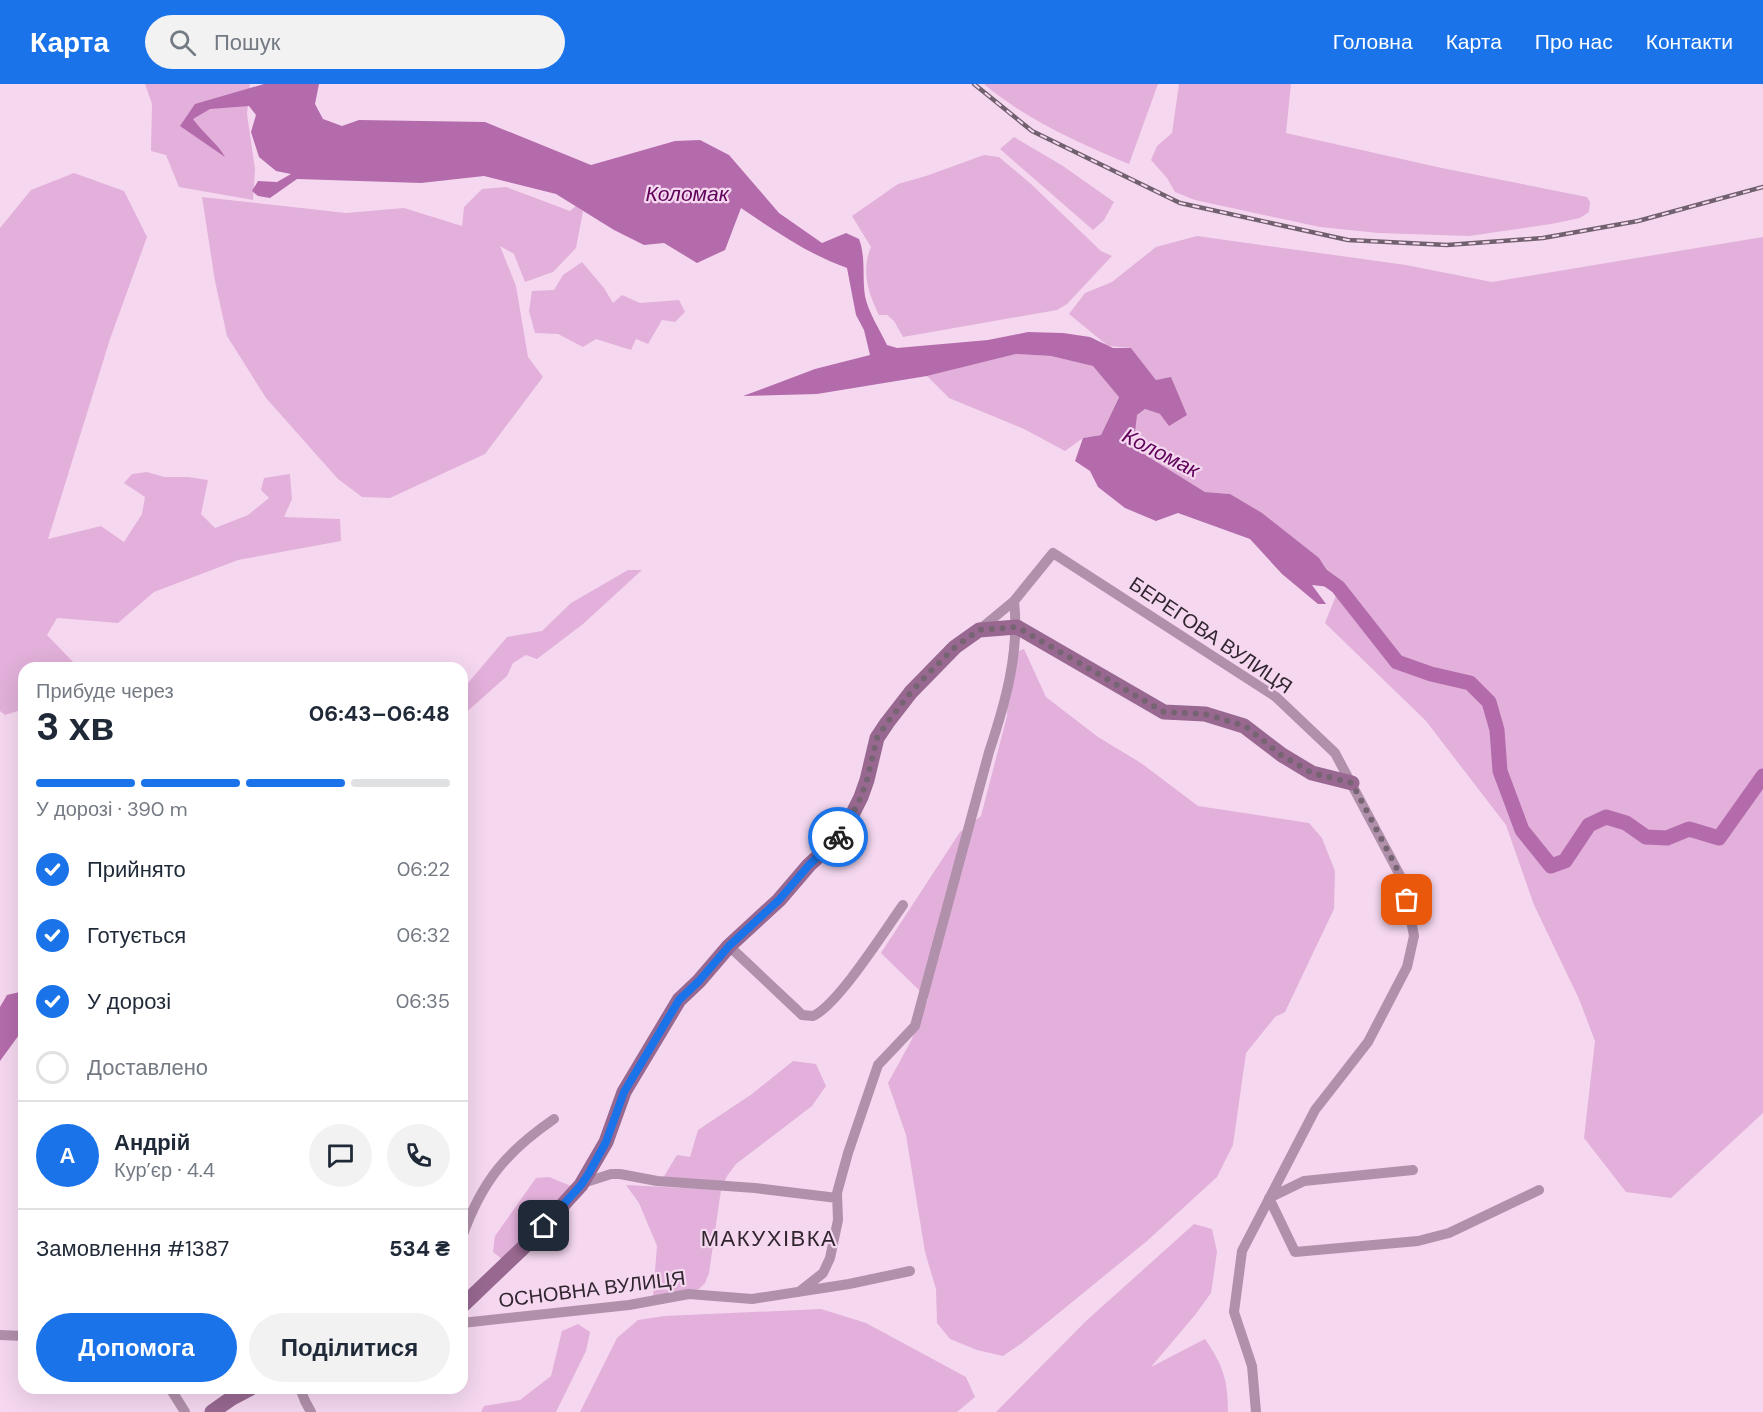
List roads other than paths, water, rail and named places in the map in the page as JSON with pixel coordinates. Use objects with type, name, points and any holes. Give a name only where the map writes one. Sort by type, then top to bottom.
[{"type":"street","name":"БЕРЕГОВА ВУЛИЦЯ","points":[[1014,601],[1053,553],[1276,697],[1335,753],[1404,882],[1414,936],[1407,967],[1368,1042],[1315,1110],[1242,1251],[1234,1312],[1252,1366],[1256,1412]]},
{"type":"street","points":[[1014,601],[1017,627]]},
{"type":"street","points":[[468,1298],[528,1243],[582,1183],[606,1142],[624,1092],[679,1000],[729,946],[779,900],[848,824],[867,780],[877,738],[911,692],[955,647],[1014,601]]},
{"type":"street","points":[[979,630],[1017,627],[1164,712],[1205,714],[1245,726],[1281,755],[1312,773],[1352,783]]},
{"type":"street","name":"ОСНОВНА ВУЛИЦЯ","points":[[799,1292],[823,1273],[830,1258],[838,1220],[837,1198],[848,1153],[878,1065],[915,1026],[989,752],[1003,710],[1017,627]]},
{"type":"street","points":[[729,946],[802,1015],[813,1016],[826,1007],[850,979],[903,905]]},
{"type":"street","points":[[468,1223],[497,1167],[510,1152],[554,1119]]},
{"type":"street","points":[[1413,1170],[1304,1181],[1269,1198],[1295,1252],[1418,1241],[1449,1233],[1539,1190]]},
{"type":"street","points":[[582,1183],[603,1175],[620,1174],[657,1180],[837,1198]]},
{"type":"street","name":"ОСНОВНА ВУЛИЦЯ","points":[[468,1322],[629,1305],[689,1294],[753,1299],[910,1271]]},
{"type":"street","points":[[0,1335],[18,1336]]},
{"type":"street","points":[[174,1394],[185,1412]]},
{"type":"street","points":[[212,1412],[240,1394]]},
{"type":"street","points":[[302,1394],[312,1412]]},
{"type":"water","name":"Коломак","points":[[264,84],[319,84],[315,104],[323,119],[342,126],[359,120],[485,122],[591,165],[675,141],[700,140],[729,155],[779,213],[822,243],[846,233],[859,239],[867,302],[871,315],[887,345],[897,348],[988,340],[1028,332],[1063,333],[1090,337],[1113,348],[1131,348],[1156,380],[1171,377],[1187,415],[1169,426],[1160,414],[1145,409],[1137,415],[1135,432],[1123,441],[1205,492],[1230,494],[1262,513],[1319,558],[1339,588],[1312,585],[1326,604],[1318,604],[1282,574],[1250,539],[1178,513],[1156,521],[1125,508],[1098,487],[1090,471],[1075,461],[1083,438],[1101,435],[1119,397],[1093,366],[1051,356],[1016,354],[927,376],[817,394],[743,396],[815,369],[870,355],[864,330],[856,315],[847,268],[805,249],[741,208],[725,250],[697,263],[664,243],[644,245],[614,230],[556,194],[484,176],[421,183],[297,179],[270,198],[258,196],[252,191],[258,181],[277,182],[291,174],[276,171],[259,157],[251,132],[256,115],[249,106],[210,109],[193,119],[225,157],[180,126],[195,104]]},
{"type":"water","points":[[18,992],[18,1036],[0,1061],[0,1007],[7,995]]},
{"type":"waterway","name":"Коломак","points":[[1324,577],[1338,587],[1397,662],[1431,674],[1470,683],[1489,702],[1497,730],[1500,771],[1522,830],[1551,866],[1565,861],[1589,825],[1606,817],[1626,823],[1646,837],[1667,838],[1689,829],[1719,838],[1763,776]]},
{"type":"railway","points":[[974,84],[1032,131],[1180,203],[1348,240],[1447,245],[1543,238],[1638,221],[1763,187]]},
{"type":"district","name":"МАКУХІВКА","points":[[769,1238]]}]
